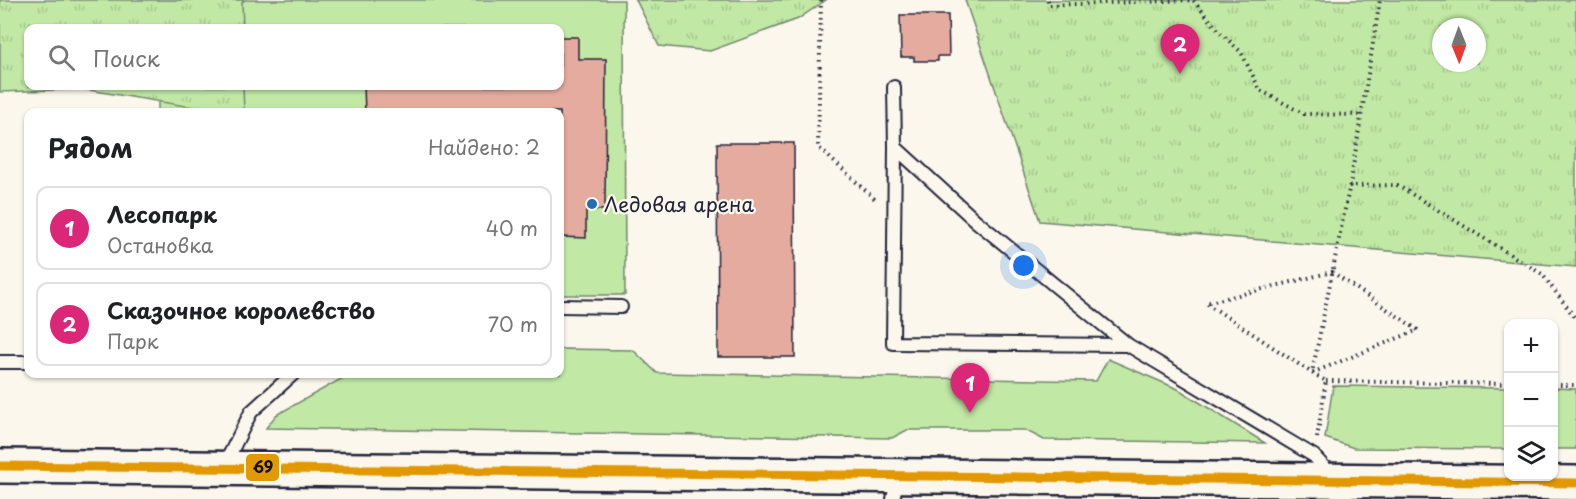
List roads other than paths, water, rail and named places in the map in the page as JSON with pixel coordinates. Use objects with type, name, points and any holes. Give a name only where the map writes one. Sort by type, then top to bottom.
[{"type":"main road","points":[[0,466],[224,466],[896,487],[1338,482],[1576,483]]},
{"type":"lane","points":[[894,87],[892,343],[1128,345]]},
{"type":"lane","points":[[895,147],[976,221],[1128,345],[1314,456],[1338,482]]},
{"type":"lane","points":[[564,306],[621,307]]},
{"type":"lane","points":[[0,362],[24,362]]},
{"type":"lane","points":[[224,466],[251,412],[289,378]]},
{"type":"place","name":"Сказочное королевство","points":[[1180,74]]},
{"type":"place","name":"Ледовая арена","points":[[592,204]]},
{"type":"place","name":"Лесопарк","points":[[970,413]]}]
